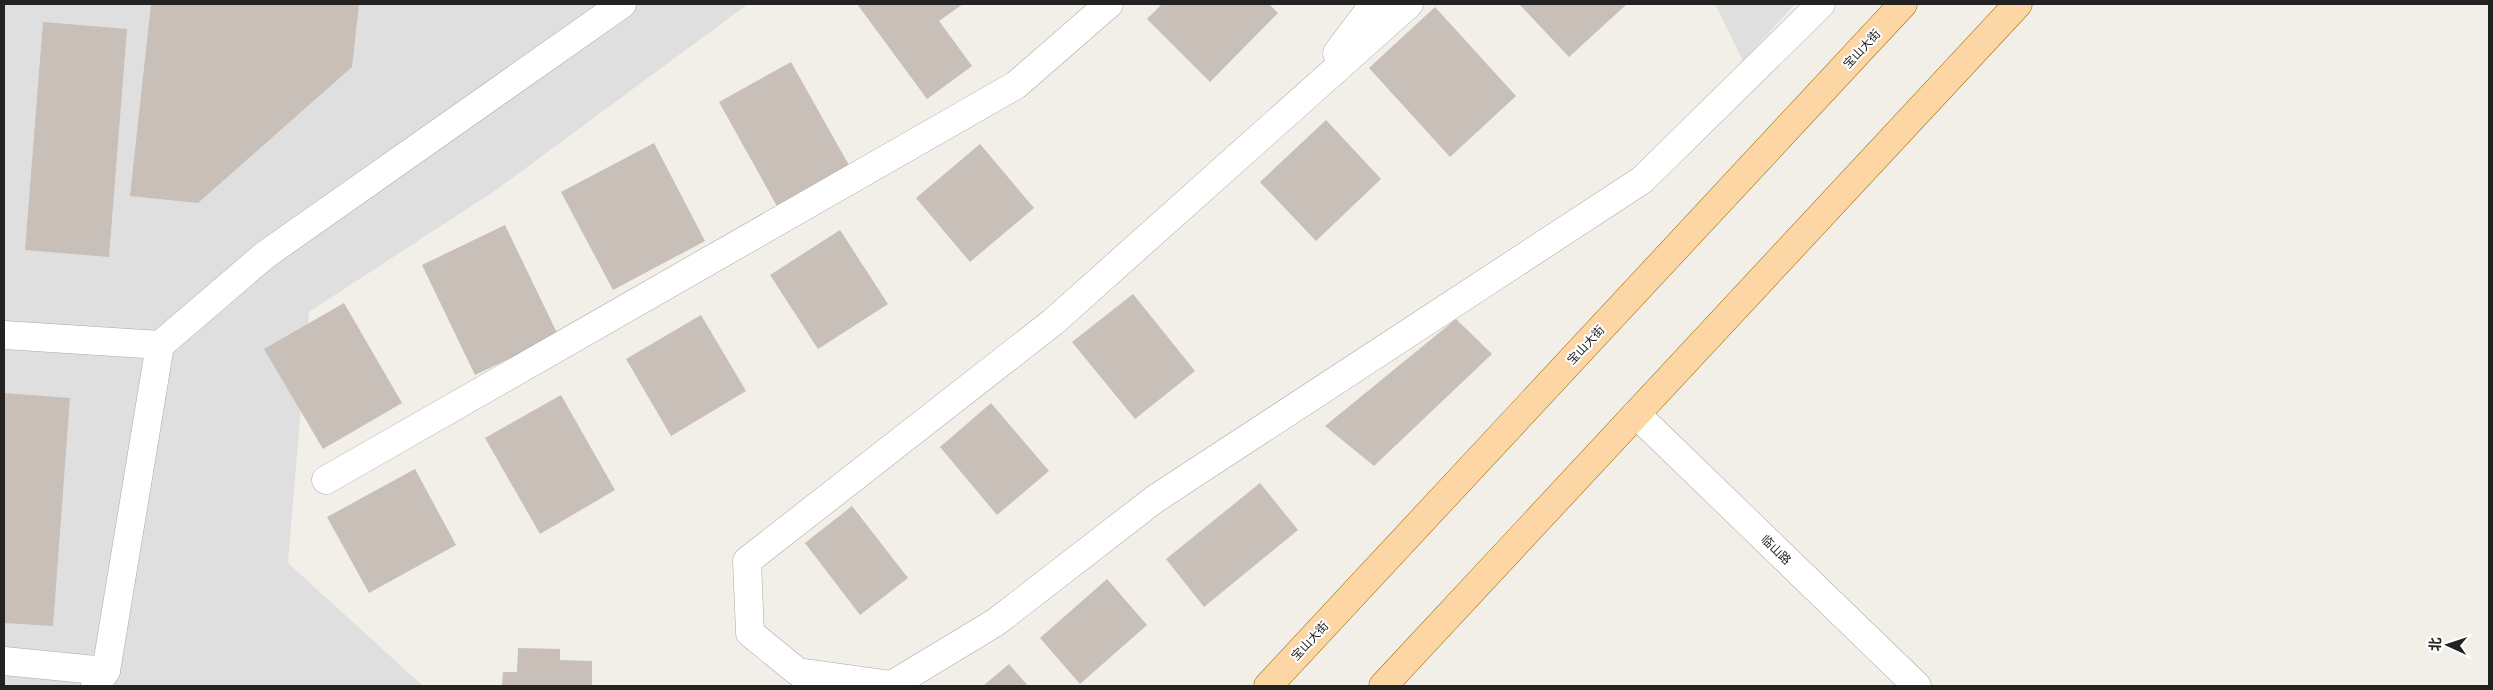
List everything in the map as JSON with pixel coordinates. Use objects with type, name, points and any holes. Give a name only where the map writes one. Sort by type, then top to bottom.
[{"type":"main road","name":"宝山大街","points":[[1268,686],[1903,4]]},
{"type":"main road","points":[[1383,686],[2018,4]]},
{"type":"street","points":[[4,661],[100,678],[160,345],[265,255],[622,4]]},
{"type":"street","points":[[326,480],[1016,86],[1109,4]]},
{"type":"street","points":[[1300,102],[1374,4]]},
{"type":"street","points":[[1409,4],[1053,322],[748,560],[750,633],[798,672],[892,685],[996,622],[1155,499],[1642,180],[1821,4]]},
{"type":"street","points":[[4,335],[160,345]]},
{"type":"street","name":"临山路","points":[[1636,414],[1917,686]]},
{"type":"shaded area","points":[[4,4],[748,4],[499,188],[309,312],[288,563],[423,686],[4,686]]},
{"type":"shaded area","points":[[1715,4],[1795,4],[1743,61]]},
{"type":"building","points":[[151,4],[359,4],[352,67],[198,203],[130,196]]},
{"type":"building","points":[[857,4],[963,4],[939,21],[972,66],[927,99]]},
{"type":"building","points":[[1162,4],[1269,4],[1278,13],[1210,82],[1147,19]]},
{"type":"building","points":[[1519,4],[1627,4],[1569,57]]},
{"type":"building","points":[[1435,7],[1516,96],[1450,157],[1369,68]]},
{"type":"building","points":[[43,22],[127,29],[109,257],[25,250]]},
{"type":"building","points":[[791,62],[850,167],[778,208],[719,102]]},
{"type":"building","points":[[1326,120],[1381,179],[1316,241],[1260,182]]},
{"type":"building","points":[[654,143],[705,241],[613,290],[561,192]]},
{"type":"building","points":[[980,144],[1034,208],[970,262],[916,198]]},
{"type":"building","points":[[505,225],[558,335],[475,375],[422,265]]},
{"type":"building","points":[[840,230],[888,304],[818,349],[770,275]]},
{"type":"building","points":[[1133,294],[1195,371],[1135,419],[1072,342]]},
{"type":"building","points":[[344,303],[402,403],[323,449],[264,349]]},
{"type":"building","points":[[701,315],[746,391],[671,436],[626,359]]},
{"type":"building","points":[[1456,319],[1492,354],[1374,466],[1325,426]]},
{"type":"building","points":[[4,393],[70,398],[53,626],[4,623]]},
{"type":"building","points":[[561,395],[615,490],[540,534],[485,438]]},
{"type":"building","points":[[991,403],[1049,471],[997,515],[940,447]]},
{"type":"building","points":[[415,469],[456,545],[369,593],[327,517]]},
{"type":"building","points":[[1260,483],[1298,530],[1204,607],[1166,559]]},
{"type":"building","points":[[852,506],[908,578],[860,615],[805,543]]},
{"type":"building","points":[[1107,579],[1147,625],[1080,684],[1040,638]]},
{"type":"building","points":[[518,648],[560,649],[560,660],[592,661],[592,686],[502,686],[503,672],[517,672]]},
{"type":"building","points":[[1009,664],[1028,686],[983,686]]}]
